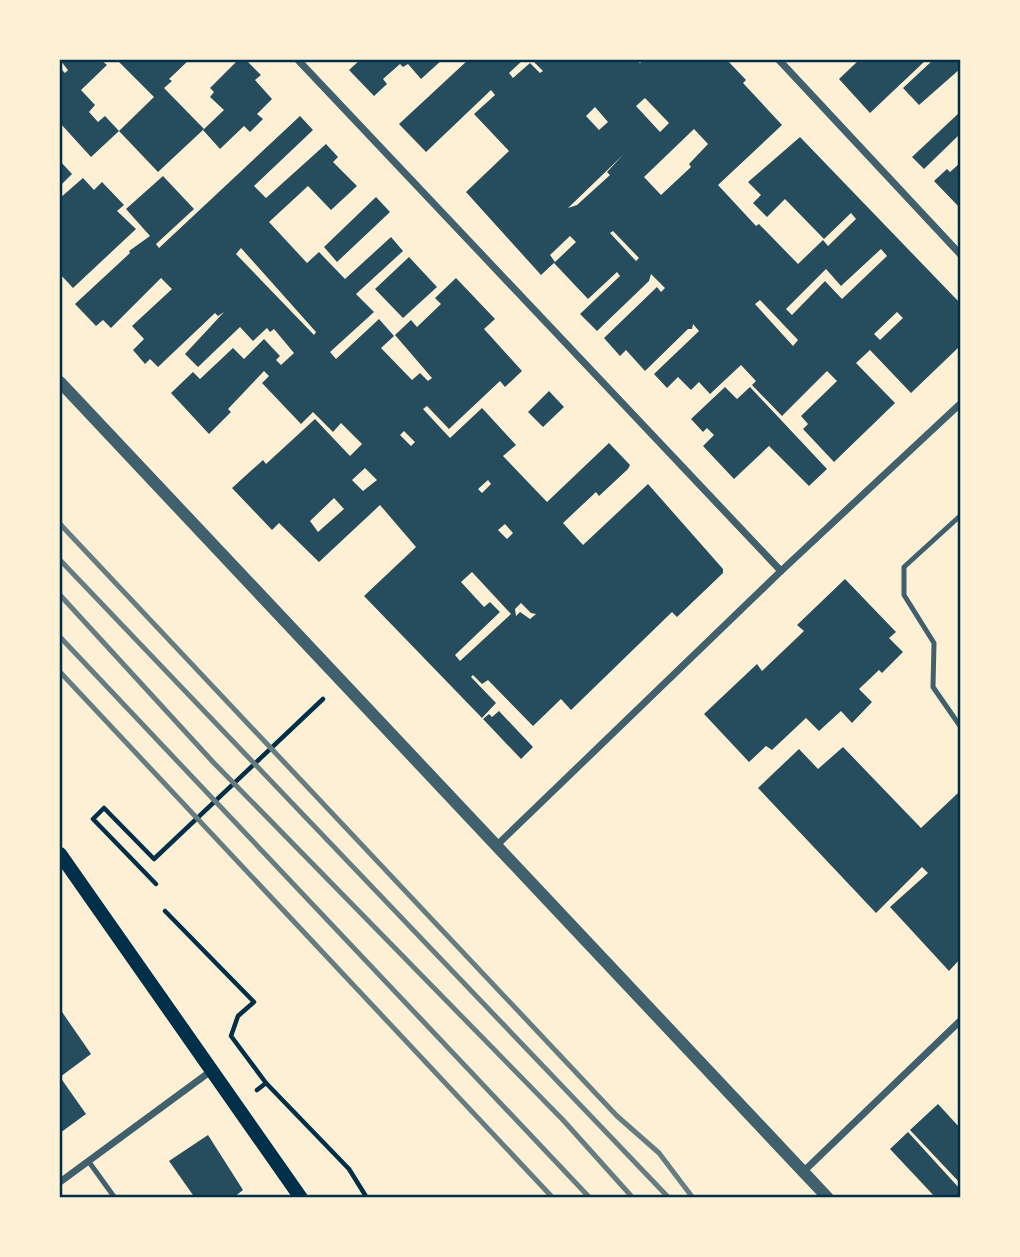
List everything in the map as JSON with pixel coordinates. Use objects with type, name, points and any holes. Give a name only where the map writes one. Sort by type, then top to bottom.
[{"type":"main road","points":[[60,854],[301,1198]]},
{"type":"street","points":[[298,60],[781,571]]},
{"type":"street","points":[[779,60],[961,254]]},
{"type":"street","points":[[60,382],[828,1198]]},
{"type":"street","points":[[496,846],[781,571],[961,404]]},
{"type":"street","points":[[804,1171],[961,1021]]},
{"type":"street","points":[[60,1182],[211,1071]]},
{"type":"lane","points":[[961,516],[904,568],[904,595],[934,643],[933,687],[961,726]]},
{"type":"lane","points":[[89,1161],[115,1198]]},
{"type":"path","points":[[156,884],[93,819],[104,808],[154,859],[323,699]]},
{"type":"path","points":[[165,911],[254,1002],[238,1016],[231,1036],[267,1083],[349,1169],[367,1198]]},
{"type":"path","points":[[237,1107],[267,1083]]},
{"type":"building","points":[[60,60],[101,60],[107,65],[81,90],[95,105],[89,112],[98,122],[105,116],[119,131],[91,157],[60,123],[60,68],[65,73],[68,70]]},
{"type":"building","points":[[117,60],[189,60],[169,79],[172,81],[164,88],[204,129],[158,172],[119,131],[154,97]]},
{"type":"building","points":[[238,60],[246,60],[261,75],[255,80],[272,99],[257,114],[263,119],[250,132],[244,126],[220,149],[203,130],[224,110],[210,97],[214,92],[210,88]]},
{"type":"building","points":[[360,60],[442,60],[421,79],[408,64],[403,67],[400,64],[383,79],[387,84],[374,96],[349,70]]},
{"type":"building","points":[[468,60],[523,60],[509,73],[513,78],[530,63],[540,73],[543,71],[532,60],[636,60],[640,63],[643,60],[727,60],[746,80],[743,83],[782,125],[718,185],[756,226],[759,224],[798,264],[823,240],[828,246],[856,219],[851,213],[824,239],[785,199],[767,217],[753,203],[761,195],[748,182],[800,137],[960,303],[960,346],[911,393],[870,350],[856,363],[895,403],[834,462],[803,429],[808,424],[801,416],[837,381],[827,371],[782,416],[752,385],[756,381],[741,365],[710,394],[699,382],[691,390],[678,377],[667,388],[654,374],[699,331],[693,324],[692,329],[688,329],[645,371],[626,350],[620,356],[604,338],[657,287],[661,292],[665,288],[651,274],[649,281],[597,331],[580,314],[620,276],[617,272],[588,299],[554,263],[576,242],[570,236],[550,255],[555,262],[541,275],[466,192],[509,151],[474,114],[495,95],[491,90],[426,152],[399,124]],"holes":[[[645,98],[669,123],[660,132],[636,106]],[[595,107],[608,122],[599,130],[586,116]],[[694,129],[708,144],[689,164],[691,167],[661,195],[644,177]],[[623,155],[607,172],[610,175],[577,205],[568,208]],[[613,231],[639,258],[636,261],[610,233]],[[881,249],[887,256],[842,299],[825,281],[792,315],[786,309],[826,269],[841,286]],[[760,300],[798,340],[793,346],[755,304]],[[897,312],[903,318],[880,340],[874,334]]]},
{"type":"building","points":[[859,60],[926,60],[870,113],[839,79]]},
{"type":"building","points":[[933,60],[960,60],[960,69],[919,105],[903,88]]},
{"type":"building","points":[[960,112],[960,134],[924,169],[912,157]]},
{"type":"building","points":[[300,116],[313,130],[254,186],[266,198],[326,144],[338,157],[333,162],[357,186],[331,210],[308,186],[269,222],[307,263],[319,252],[345,279],[391,237],[403,251],[356,294],[374,312],[330,352],[336,359],[379,319],[394,336],[381,348],[412,380],[420,373],[428,381],[432,378],[395,335],[411,320],[417,327],[441,304],[435,298],[456,278],[495,319],[484,329],[522,371],[505,387],[500,381],[449,429],[427,406],[423,409],[450,438],[482,408],[516,445],[503,456],[547,502],[609,443],[630,465],[628,469],[599,496],[596,492],[563,523],[583,545],[648,484],[723,569],[723,573],[677,617],[672,612],[571,710],[561,699],[533,726],[488,680],[482,684],[473,675],[471,677],[496,703],[482,718],[364,596],[416,547],[380,505],[319,562],[279,523],[272,530],[232,488],[263,460],[266,464],[315,419],[350,456],[362,444],[341,423],[333,432],[313,412],[301,424],[262,383],[269,376],[264,371],[228,409],[231,412],[209,434],[171,393],[193,372],[200,379],[233,348],[244,359],[264,339],[280,356],[276,360],[281,365],[294,353],[274,329],[270,332],[267,328],[253,341],[240,327],[198,367],[185,354],[224,312],[218,316],[215,313],[158,367],[150,359],[145,364],[133,350],[144,339],[132,326],[172,289],[161,278],[111,328],[103,320],[96,326],[75,304],[130,253],[129,251],[150,236],[126,209],[163,176],[194,209],[156,244],[159,248]],"holes":[[[241,248],[316,332],[314,335],[236,254]],[[404,431],[415,442],[411,446],[400,435]],[[365,468],[377,480],[363,491],[352,480]],[[488,480],[491,484],[482,493],[478,489]],[[334,498],[344,509],[318,532],[310,521]],[[505,524],[513,533],[507,539],[498,530]],[[472,572],[511,614],[460,661],[455,655],[500,612],[490,602],[484,607],[461,582]],[[521,603],[531,613],[536,614],[530,619],[520,612],[516,616],[515,609]]]},
{"type":"building","points":[[60,161],[72,174],[60,186]]},
{"type":"building","points":[[960,163],[960,208],[934,181],[947,169],[950,172]]},
{"type":"building","points":[[83,178],[94,190],[102,182],[124,205],[117,211],[136,229],[73,288],[60,274],[60,198]]},
{"type":"building","points":[[376,197],[390,212],[337,262],[324,247]]},
{"type":"building","points":[[409,257],[437,287],[403,318],[375,289]]},
{"type":"building","points":[[725,387],[737,399],[750,387],[827,469],[809,486],[769,446],[734,479],[703,446],[714,435],[707,428],[703,432],[691,419]]},
{"type":"building","points":[[549,391],[564,407],[543,427],[528,412]]},
{"type":"building","points":[[845,579],[896,632],[889,638],[903,652],[882,673],[879,670],[859,689],[872,702],[852,723],[841,711],[819,731],[806,718],[772,750],[766,746],[749,762],[704,714],[757,664],[762,671],[804,631],[797,625]]},
{"type":"building","points":[[499,711],[533,747],[521,759],[483,719],[489,714],[492,717]]},
{"type":"building","points":[[843,747],[921,828],[959,792],[960,794],[960,959],[949,971],[890,907],[928,873],[922,867],[876,913],[758,788],[799,749],[818,769]]},
{"type":"building","points":[[60,1009],[91,1054],[60,1077]]},
{"type":"building","points":[[60,1077],[86,1114],[60,1133]]},
{"type":"building","points":[[938,1104],[960,1128],[960,1183],[910,1130]]},
{"type":"building","points":[[908,1132],[960,1189],[960,1198],[936,1198],[890,1149]]},
{"type":"building","points":[[208,1135],[243,1190],[233,1198],[195,1198],[169,1161]]},
{"type":"railway","points":[[60,524],[617,1116],[659,1153],[693,1198]]},
{"type":"railway","points":[[60,560],[669,1198]]},
{"type":"railway","points":[[60,595],[213,762],[563,1120],[633,1198]]},
{"type":"railway","points":[[60,637],[590,1198]]},
{"type":"railway","points":[[60,672],[553,1198]]}]
